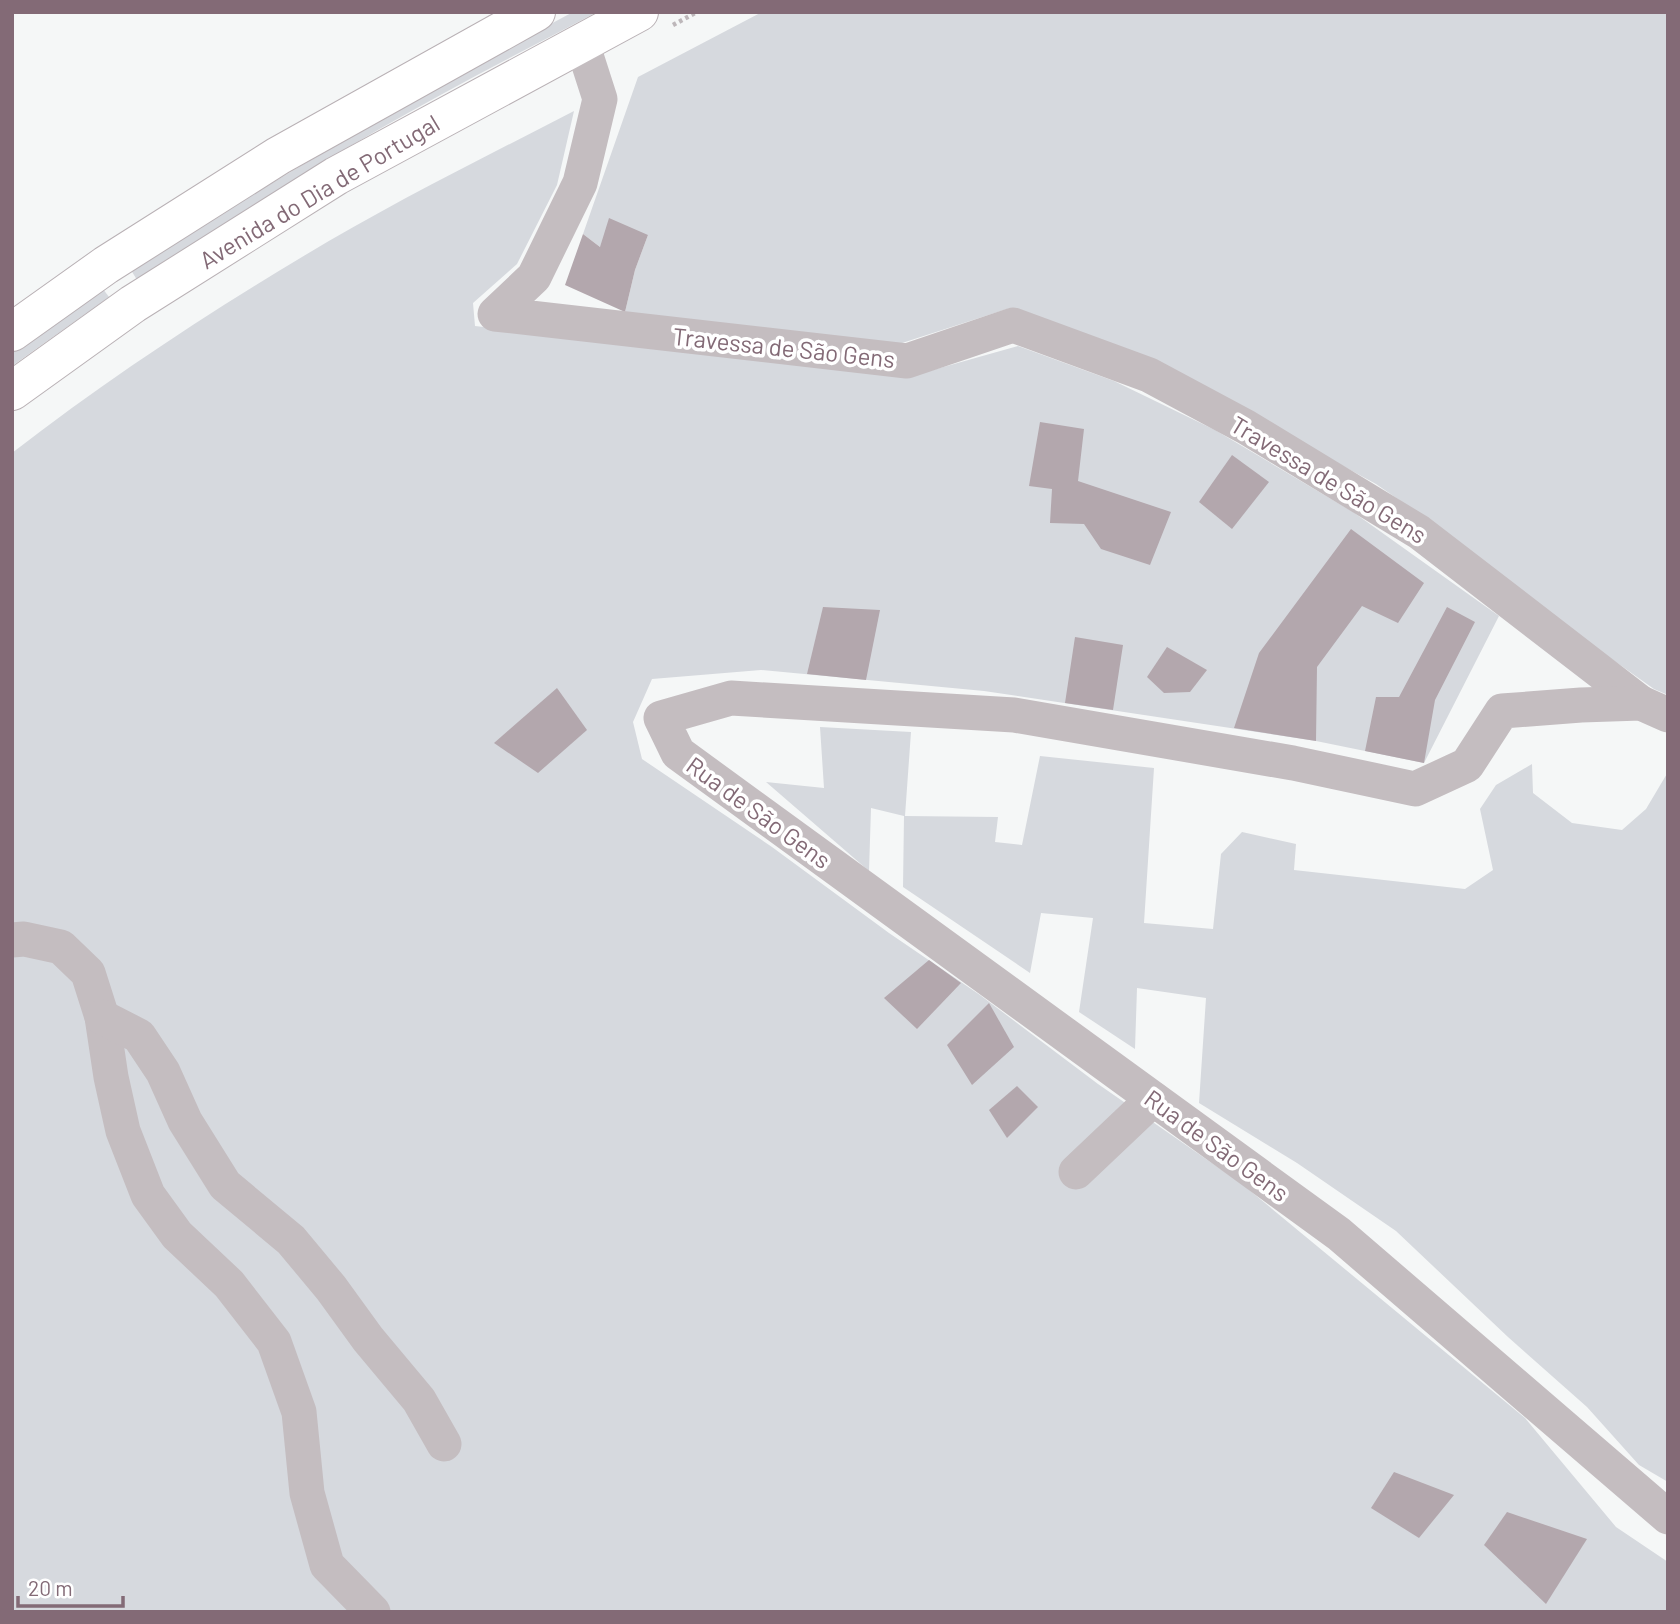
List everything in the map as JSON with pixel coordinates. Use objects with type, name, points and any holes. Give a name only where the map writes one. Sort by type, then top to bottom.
[{"type":"main road","name":"Avenida do Dia de Portugal","points":[[12,332],[106,265],[278,156],[536,12]]},
{"type":"main road","name":"Avenida do Dia de Portugal","points":[[12,391],[133,304],[336,176],[639,12]]},
{"type":"street","name":"Travessa de São Gens","points":[[582,43],[600,99],[580,183],[534,277],[495,314],[907,361],[1013,325],[1149,375],[1246,427],[1419,532],[1655,709]]},
{"type":"street","name":"Rua de São Gens","points":[[1655,709],[1581,705],[1502,711],[1467,765],[1415,789],[1293,763],[1014,715],[731,698],[661,718],[678,753],[1339,1234],[1668,1517]]},
{"type":"street","points":[[12,940],[24,939],[61,947],[88,973],[102,1017],[123,1132],[148,1195],[177,1234],[229,1284],[274,1342],[299,1412],[307,1493],[327,1565],[373,1612]]},
{"type":"street","points":[[102,1017],[139,1036],[163,1072],[185,1121],[225,1185],[291,1240],[419,1400],[444,1444]]},
{"type":"street","points":[[1076,1172],[1153,1099]]},
{"type":"shaded area","points":[[573,12],[597,12],[376,131],[137,280],[131,270],[350,137]]},
{"type":"shaded area","points":[[762,12],[1668,12],[1668,695],[1654,689],[1568,628],[1453,537],[1376,484],[1150,361],[1010,308],[899,344],[625,312],[635,270],[648,235],[600,247],[583,234],[638,77]]},
{"type":"shaded area","points":[[574,111],[557,185],[517,264],[473,303],[475,326],[915,375],[1018,346],[1114,381],[1215,430],[1353,512],[1499,616],[1424,763],[1316,741],[984,691],[761,670],[652,679],[633,722],[642,759],[772,847],[889,933],[980,995],[1098,1084],[1242,1184],[1525,1418],[1616,1527],[1668,1562],[1668,1612],[12,1612],[12,453],[118,375],[191,326],[335,237]]},
{"type":"shaded area","points":[[103,289],[109,297],[12,366],[12,353]]},
{"type":"shaded area","points":[[820,727],[911,732],[905,816],[998,817],[995,842],[1022,845],[1040,756],[1154,768],[1144,923],[1213,929],[1221,854],[1242,832],[1296,844],[1294,870],[1465,889],[1493,870],[1480,809],[1496,785],[1532,764],[1533,793],[1572,823],[1622,830],[1646,809],[1668,772],[1668,1482],[1639,1465],[1587,1407],[1396,1231],[1297,1163],[1199,1103],[1206,998],[1137,988],[1135,1049],[1079,1012],[1093,918],[1041,913],[1030,973],[903,887],[904,816],[871,808],[869,871],[766,782],[824,788]]},
{"type":"building","points":[[609,218],[648,235],[635,270],[625,312],[565,285],[583,234],[600,247]]},
{"type":"building","points":[[1040,422],[1084,429],[1078,481],[1171,512],[1150,565],[1101,549],[1084,524],[1050,523],[1052,489],[1029,486]]},
{"type":"building","points":[[1232,455],[1269,482],[1232,529],[1199,502]]},
{"type":"building","points":[[1351,529],[1424,583],[1398,623],[1362,606],[1317,667],[1316,741],[1234,728],[1259,653]]},
{"type":"building","points":[[823,607],[880,610],[866,680],[807,674]]},
{"type":"building","points":[[1447,607],[1475,622],[1435,700],[1424,763],[1365,751],[1376,697],[1399,697]]},
{"type":"building","points":[[1075,637],[1123,645],[1113,710],[1065,703]]},
{"type":"building","points":[[1167,647],[1207,670],[1190,692],[1164,693],[1147,677]]},
{"type":"building","points":[[557,688],[587,730],[538,773],[494,743]]},
{"type":"building","points":[[929,960],[961,983],[917,1029],[884,998]]},
{"type":"building","points":[[989,1003],[1014,1047],[972,1085],[947,1045]]},
{"type":"building","points":[[1017,1086],[1038,1107],[1007,1138],[989,1110]]},
{"type":"building","points":[[1394,1472],[1454,1495],[1419,1538],[1371,1508]]},
{"type":"building","points":[[1507,1512],[1587,1539],[1546,1604],[1484,1545]]}]
